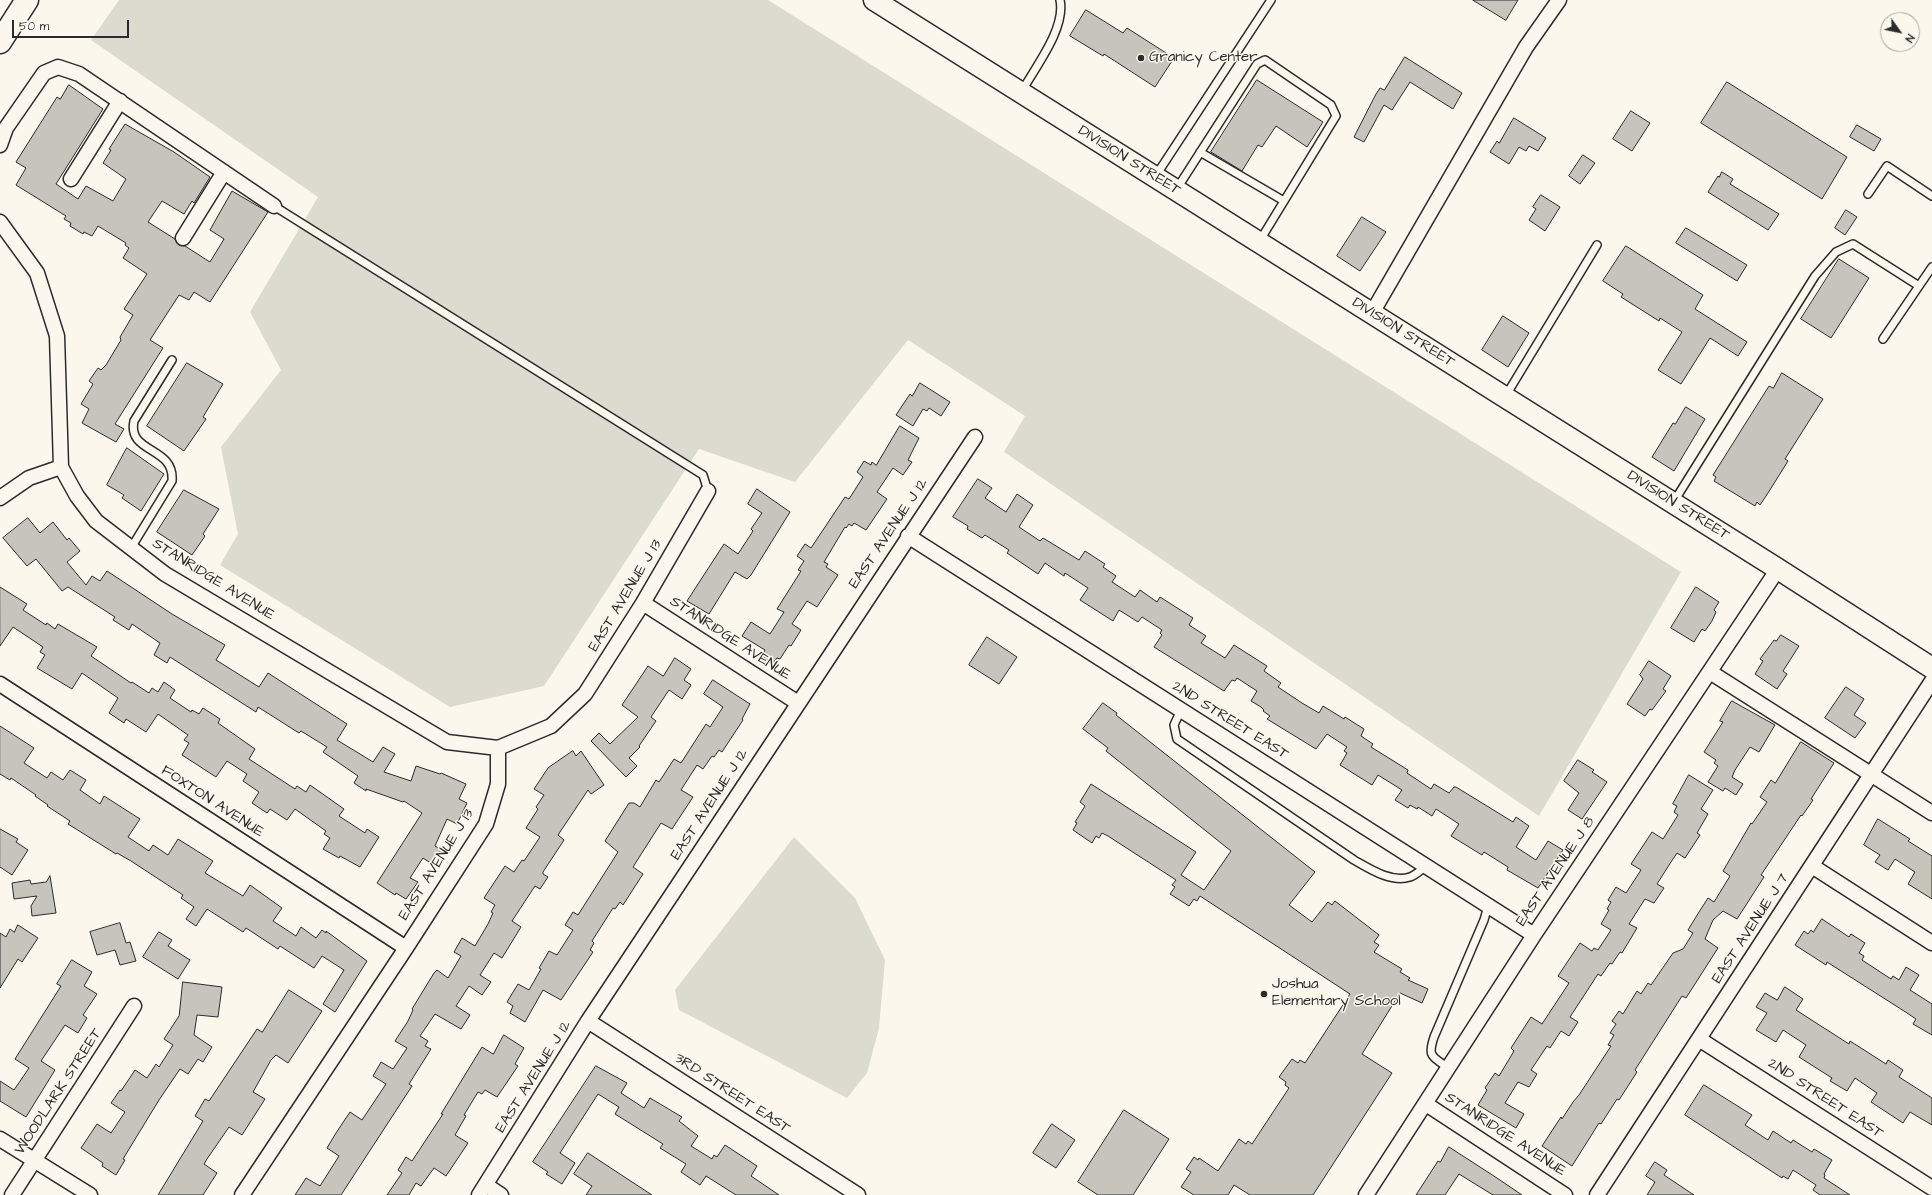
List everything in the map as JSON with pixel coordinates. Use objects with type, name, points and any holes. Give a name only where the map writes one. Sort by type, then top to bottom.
[{"type":"main road","points":[[0,42],[27,0]]},
{"type":"main road","name":"DIVISION STREET","points":[[874,0],[1778,569],[1932,668]]},
{"type":"street","points":[[1372,313],[1526,47],[1559,0]]},
{"type":"street","points":[[0,145],[6,128],[44,73],[58,67],[79,74],[274,206]]},
{"type":"street","points":[[71,179],[120,101]]},
{"type":"street","points":[[183,238],[224,172]]},
{"type":"street","name":"STANRIDGE AVENUE","points":[[0,222],[37,273],[57,336],[61,467],[77,496],[96,521],[165,574],[447,742],[498,748]]},
{"type":"street","name":"EAST AVENUE J 12","points":[[483,1190],[588,1021],[975,436]]},
{"type":"street","points":[[0,498],[29,478],[61,467]]},
{"type":"street","name":"EAST AVENUE J 13","points":[[242,1195],[406,948],[486,824],[498,784],[498,748],[552,726],[585,694],[643,603],[708,491]]},
{"type":"street","name":"2ND STREET EAST","points":[[908,536],[1534,935]]},
{"type":"street","name":"EAST AVENUE J 8","points":[[1366,1195],[1534,935],[1778,569]]},
{"type":"street","name":"STANRIDGE AVENUE","points":[[643,603],[798,703]]},
{"type":"street","points":[[1710,672],[1932,813]]},
{"type":"street","name":"EAST AVENUE J 7","points":[[1597,1195],[1932,682]]},
{"type":"street","name":"FOXTON AVENUE","points":[[0,684],[406,948]]},
{"type":"street","points":[[1812,866],[1932,943]]},
{"type":"street","name":"WOODLARK STREET","points":[[12,1195],[134,1006]]},
{"type":"street","name":"3RD STREET EAST","points":[[588,1021],[858,1195]]},
{"type":"street","name":"2ND STREET EAST","points":[[1699,1039],[1932,1188]]},
{"type":"street","name":"STANRIDGE AVENUE","points":[[1426,1104],[1565,1195]]},
{"type":"street","points":[[0,1139],[90,1195]]},
{"type":"street","points":[[483,1190],[502,1195]]},
{"type":"lane","points":[[1021,93],[1058,29],[1062,10],[1060,0]]},
{"type":"lane","points":[[1155,177],[1271,0]]},
{"type":"lane","points":[[1176,190],[1257,64],[1264,60],[1331,105],[1336,116],[1258,242]]},
{"type":"lane","points":[[1200,152],[1284,201]]},
{"type":"lane","points":[[1868,194],[1887,166],[1932,196]]},
{"type":"lane","points":[[274,206],[703,475],[708,491]]},
{"type":"lane","points":[[1673,503],[1815,276],[1836,252],[1853,244],[1919,286]]},
{"type":"lane","points":[[1505,397],[1597,245]]},
{"type":"lane","points":[[1883,339],[1932,267]]},
{"type":"lane","points":[[131,548],[172,481],[171,468],[166,460],[138,441],[132,429],[134,421],[172,360]]},
{"type":"lane","points":[[1181,710],[1174,726],[1177,739],[1354,860],[1372,870],[1392,878],[1410,877],[1426,866]]},
{"type":"lane","points":[[1448,1068],[1432,1056],[1430,1051],[1434,1037],[1484,920],[1488,906]]},
{"type":"shaded area","points":[[119,0],[768,0],[1681,572],[1539,816],[1004,452],[1025,416],[908,340],[795,482],[699,449],[544,686],[450,707],[220,565],[238,534],[221,447],[281,370],[250,312],[318,197],[91,40]]},
{"type":"shaded area","points":[[794,837],[855,898],[885,960],[879,1028],[867,1073],[847,1098],[679,1010],[675,990]]},
{"type":"building","points":[[1473,0],[1518,0],[1506,20]]},
{"type":"building","points":[[1086,10],[1123,33],[1127,28],[1174,58],[1155,87],[1104,54],[1103,56],[1070,36]]},
{"type":"building","points":[[1405,57],[1462,93],[1453,109],[1410,82],[1392,110],[1384,105],[1364,142],[1354,137],[1376,94],[1380,88],[1384,90]]},
{"type":"building","points":[[1257,80],[1323,122],[1307,147],[1276,126],[1262,147],[1258,145],[1242,171],[1211,152]]},
{"type":"building","points":[[1727,82],[1847,157],[1822,199],[1701,123]]},
{"type":"building","points":[[69,85],[103,109],[56,184],[78,199],[86,186],[113,201],[126,179],[103,163],[111,150],[109,149],[125,124],[174,152],[210,177],[194,203],[192,201],[184,214],[162,201],[148,222],[175,239],[179,245],[185,246],[210,262],[224,239],[210,230],[232,191],[268,212],[210,302],[194,292],[189,300],[179,295],[150,340],[163,348],[115,424],[124,429],[116,442],[82,423],[89,409],[81,404],[93,384],[89,381],[98,368],[101,370],[106,365],[121,340],[120,337],[133,315],[124,309],[147,274],[123,258],[129,248],[125,245],[126,243],[98,226],[92,236],[84,232],[83,234],[70,226],[71,223],[64,219],[66,216],[16,185],[26,168],[16,162],[57,97],[60,99]]},
{"type":"building","points":[[1631,111],[1650,123],[1632,151],[1613,139]]},
{"type":"building","points":[[1514,118],[1546,138],[1538,151],[1529,146],[1526,151],[1519,147],[1509,164],[1490,152],[1497,141],[1499,143]]},
{"type":"building","points":[[1857,125],[1881,139],[1874,151],[1850,137]]},
{"type":"building","points":[[1583,155],[1595,163],[1580,184],[1569,176]]},
{"type":"building","points":[[1722,172],[1733,179],[1730,184],[1779,214],[1768,230],[1708,192]]},
{"type":"building","points":[[1541,195],[1560,207],[1545,231],[1529,220],[1536,209],[1533,207]]},
{"type":"building","points":[[1846,210],[1857,217],[1845,235],[1835,228]]},
{"type":"building","points":[[1362,217],[1386,232],[1360,271],[1337,256]]},
{"type":"building","points":[[1686,228],[1747,265],[1737,281],[1676,243]]},
{"type":"building","points":[[1626,246],[1703,295],[1695,309],[1747,342],[1738,356],[1710,338],[1681,384],[1658,370],[1682,332],[1660,318],[1659,321],[1621,297],[1623,294],[1603,281]]},
{"type":"building","points":[[1839,259],[1869,278],[1831,338],[1801,319]]},
{"type":"building","points":[[1503,316],[1529,333],[1508,367],[1482,350]]},
{"type":"building","points":[[187,363],[223,384],[203,417],[206,419],[184,451],[147,426]]},
{"type":"building","points":[[1782,373],[1823,399],[1785,459],[1788,461],[1768,493],[1760,505],[1757,502],[1755,506],[1714,481],[1716,477],[1713,475],[1769,386],[1773,388]]},
{"type":"building","points":[[920,383],[950,402],[941,416],[929,408],[927,411],[923,409],[913,426],[896,415],[910,394],[912,396]]},
{"type":"building","points":[[1686,407],[1705,419],[1674,471],[1652,457],[1673,423],[1675,424]]},
{"type":"building","points":[[900,426],[919,438],[908,460],[912,462],[903,475],[893,468],[877,492],[887,499],[866,530],[854,523],[852,526],[849,524],[846,528],[845,527],[824,562],[828,564],[826,567],[838,575],[817,607],[807,601],[792,624],[801,630],[791,646],[789,645],[780,659],[777,658],[773,663],[762,656],[765,650],[742,636],[751,622],[770,634],[784,612],[777,609],[801,571],[798,570],[804,561],[797,556],[805,544],[811,548],[845,497],[849,499],[863,477],[857,472],[864,461],[871,465],[872,462],[876,465]]},
{"type":"building","points":[[127,448],[164,474],[141,511],[122,498],[124,495],[107,485]]},
{"type":"building","points":[[978,479],[992,488],[985,498],[1006,512],[1017,494],[1033,505],[1019,527],[1040,541],[1043,538],[1079,560],[1085,551],[1105,564],[1103,567],[1116,576],[1112,582],[1135,597],[1140,590],[1157,602],[1160,597],[1193,618],[1189,625],[1206,636],[1201,643],[1225,658],[1234,645],[1267,666],[1264,671],[1281,683],[1278,687],[1302,703],[1319,713],[1323,706],[1364,729],[1361,736],[1373,744],[1371,747],[1408,770],[1407,773],[1431,789],[1434,784],[1449,793],[1454,787],[1456,787],[1513,822],[1516,817],[1529,826],[1516,847],[1536,860],[1548,841],[1563,850],[1538,888],[1507,870],[1508,867],[1484,852],[1482,855],[1451,836],[1459,824],[1436,809],[1432,816],[1418,807],[1417,809],[1410,805],[1408,808],[1395,800],[1402,790],[1378,775],[1372,785],[1340,765],[1347,753],[1344,751],[1347,747],[1327,734],[1316,749],[1267,719],[1270,716],[1263,711],[1264,710],[1261,707],[1251,701],[1257,691],[1237,678],[1235,681],[1232,680],[1224,691],[1154,647],[1162,635],[1160,633],[1162,630],[1142,617],[1138,622],[1119,610],[1113,621],[1080,600],[1088,588],[1065,573],[1064,576],[1045,563],[1038,574],[1007,553],[1009,550],[985,535],[982,538],[967,529],[968,526],[953,517]]},
{"type":"building","points":[[757,489],[790,512],[751,575],[747,579],[735,572],[709,614],[687,601],[724,544],[738,554],[753,531],[751,529],[762,513],[748,504]]},
{"type":"building","points":[[184,490],[219,509],[203,534],[205,536],[192,555],[157,532]]},
{"type":"building","points":[[28,518],[40,533],[53,522],[67,540],[69,538],[80,551],[67,562],[86,585],[92,576],[100,581],[107,571],[172,614],[225,645],[216,660],[259,687],[268,673],[347,724],[337,740],[373,762],[383,747],[395,754],[384,772],[411,781],[416,766],[440,774],[441,773],[466,784],[459,799],[467,803],[457,824],[447,819],[435,846],[441,850],[432,864],[423,858],[410,878],[418,882],[406,899],[396,893],[395,895],[377,883],[422,813],[404,801],[403,802],[366,789],[366,791],[354,783],[358,776],[323,752],[327,747],[301,731],[299,733],[258,707],[256,712],[170,657],[167,663],[154,655],[160,643],[132,624],[129,630],[113,620],[115,617],[68,587],[62,591],[36,559],[27,566],[3,538]]},
{"type":"building","points":[[0,587],[27,604],[23,610],[46,625],[47,623],[55,629],[58,624],[97,647],[91,656],[131,683],[132,682],[149,693],[152,688],[158,692],[164,682],[175,690],[170,698],[191,712],[192,710],[199,714],[203,708],[220,719],[218,723],[255,749],[249,759],[295,789],[297,786],[306,792],[310,785],[344,809],[339,816],[365,833],[367,829],[379,837],[360,867],[323,849],[330,838],[324,834],[326,831],[295,809],[287,820],[270,809],[267,813],[252,803],[259,792],[243,781],[247,774],[227,761],[216,777],[182,755],[189,743],[184,740],[188,735],[158,714],[146,732],[126,719],[124,723],[109,713],[118,698],[82,673],[72,689],[37,668],[45,655],[40,652],[43,647],[13,627],[0,646]]},
{"type":"building","points":[[1696,587],[1719,602],[1714,610],[1716,612],[1712,621],[1705,631],[1702,629],[1694,642],[1671,628]]},
{"type":"building","points":[[1781,635],[1799,646],[1783,671],[1787,674],[1777,689],[1755,674],[1763,661],[1760,659],[1774,640],[1776,641]]},
{"type":"building","points":[[987,637],[1017,657],[999,684],[969,665]]},
{"type":"building","points":[[675,658],[691,669],[684,680],[691,685],[682,699],[669,690],[651,717],[656,721],[639,746],[640,747],[629,758],[637,766],[626,777],[591,741],[599,733],[610,744],[638,717],[622,705],[648,666],[663,676]]},
{"type":"building","points":[[1649,661],[1671,676],[1663,689],[1666,691],[1652,710],[1650,709],[1645,716],[1627,704],[1643,679],[1640,675]]},
{"type":"building","points":[[713,680],[750,704],[742,719],[743,720],[722,752],[719,750],[714,757],[712,756],[703,769],[697,765],[681,790],[693,797],[672,829],[661,823],[633,867],[643,874],[623,905],[620,902],[615,909],[613,908],[592,941],[594,943],[590,950],[593,952],[561,1000],[543,990],[525,1022],[510,1013],[513,1006],[507,1002],[518,984],[529,990],[549,951],[557,955],[573,930],[565,925],[573,912],[578,915],[618,852],[605,841],[629,803],[634,803],[640,807],[656,780],[659,782],[674,759],[681,763],[706,724],[710,727],[723,707],[704,694]]},
{"type":"building","points":[[1846,687],[1864,699],[1854,715],[1866,723],[1855,738],[1825,718]]},
{"type":"building","points":[[1732,701],[1775,725],[1759,752],[1750,747],[1735,770],[1732,777],[1743,784],[1736,795],[1725,788],[1723,791],[1708,782],[1718,766],[1714,763],[1716,760],[1704,752],[1723,722],[1720,721]]},
{"type":"building","points":[[1103,703],[1117,713],[1116,715],[1315,872],[1289,905],[1312,922],[1328,902],[1332,905],[1335,901],[1379,935],[1374,942],[1379,945],[1374,952],[1402,969],[1400,972],[1410,978],[1408,980],[1428,989],[1422,1003],[1400,993],[1362,1054],[1392,1073],[1313,1195],[1250,1195],[1234,1185],[1228,1195],[1194,1195],[1181,1187],[1191,1172],[1186,1169],[1194,1157],[1198,1160],[1199,1158],[1218,1171],[1239,1139],[1246,1144],[1248,1141],[1252,1144],[1289,1088],[1285,1085],[1286,1082],[1279,1077],[1292,1059],[1298,1063],[1300,1060],[1305,1063],[1350,994],[1200,896],[1197,901],[1194,899],[1189,906],[1170,894],[1175,887],[1172,885],[1176,880],[1108,836],[1102,833],[1099,838],[1096,836],[1092,843],[1073,830],[1077,823],[1075,822],[1085,806],[1080,802],[1091,784],[1196,852],[1181,875],[1204,890],[1231,851],[1106,751],[1108,748],[1083,729]]},
{"type":"building","points":[[0,726],[34,748],[24,763],[47,778],[51,772],[63,780],[70,770],[86,780],[80,790],[100,804],[104,796],[140,819],[128,837],[149,851],[153,845],[168,855],[178,839],[213,861],[205,873],[243,896],[250,885],[282,908],[273,921],[296,936],[301,927],[316,938],[322,930],[326,933],[326,931],[367,961],[335,1012],[323,1004],[344,970],[322,956],[314,968],[280,946],[278,949],[246,928],[243,932],[207,909],[196,926],[186,919],[194,907],[181,898],[183,895],[131,861],[117,853],[116,854],[68,824],[70,821],[47,806],[48,805],[35,796],[36,795],[11,778],[10,780],[0,774]]},
{"type":"building","points":[[1801,742],[1834,763],[1811,799],[1813,800],[1802,816],[1801,815],[1761,875],[1764,877],[1737,919],[1723,911],[1713,920],[1705,939],[1718,948],[1686,998],[1682,996],[1635,1070],[1637,1072],[1619,1100],[1617,1099],[1601,1124],[1599,1123],[1572,1166],[1542,1146],[1561,1117],[1562,1119],[1579,1095],[1611,1046],[1608,1045],[1614,1035],[1610,1033],[1616,1024],[1612,1021],[1619,1011],[1623,1014],[1637,991],[1641,994],[1648,983],[1651,985],[1673,953],[1683,949],[1693,933],[1688,930],[1708,898],[1714,902],[1730,876],[1723,871],[1751,823],[1752,824],[1767,802],[1760,797],[1771,780],[1775,783]]},
{"type":"building","points":[[573,751],[576,756],[581,751],[604,785],[591,794],[588,790],[558,835],[564,840],[543,872],[543,874],[548,877],[540,889],[535,886],[512,921],[521,927],[502,958],[494,953],[480,975],[491,982],[482,995],[469,986],[456,1006],[470,1015],[461,1029],[435,1014],[420,1036],[428,1041],[425,1046],[431,1049],[409,1084],[412,1086],[341,1195],[295,1195],[306,1178],[320,1186],[339,1156],[327,1148],[336,1133],[350,1112],[362,1120],[386,1084],[373,1076],[381,1062],[393,1069],[407,1048],[395,1041],[408,1021],[413,1010],[412,1009],[434,973],[437,970],[448,978],[461,956],[454,952],[462,938],[475,946],[488,924],[493,913],[491,912],[495,905],[484,898],[505,866],[514,872],[522,860],[524,861],[540,837],[526,828],[538,809],[536,807],[544,795],[534,789],[548,768]]},
{"type":"building","points":[[1578,760],[1594,770],[1592,772],[1607,782],[1582,819],[1568,810],[1579,793],[1564,781]]},
{"type":"building","points":[[1689,775],[1713,790],[1701,809],[1708,814],[1697,833],[1700,835],[1685,858],[1677,853],[1657,884],[1664,888],[1654,903],[1645,899],[1629,924],[1637,928],[1622,953],[1620,952],[1601,976],[1598,974],[1570,1017],[1578,1022],[1569,1036],[1561,1031],[1550,1048],[1547,1046],[1531,1070],[1537,1074],[1529,1087],[1518,1082],[1505,1103],[1524,1114],[1516,1128],[1478,1105],[1487,1090],[1485,1088],[1495,1073],[1499,1076],[1514,1051],[1511,1048],[1531,1017],[1542,1024],[1569,983],[1558,976],[1580,943],[1592,951],[1594,948],[1598,950],[1611,930],[1601,924],[1609,910],[1607,909],[1611,902],[1608,900],[1616,887],[1626,893],[1641,870],[1631,864],[1652,832],[1663,839],[1678,815],[1674,812],[1677,806],[1673,804]]},
{"type":"building","points":[[1878,819],[1910,839],[1908,841],[1932,856],[1932,899],[1908,884],[1915,872],[1895,859],[1888,870],[1875,862],[1880,855],[1864,845]]},
{"type":"building","points":[[0,829],[18,839],[16,842],[28,850],[12,875],[0,867]]},
{"type":"building","points":[[50,876],[56,913],[32,916],[31,906],[37,896],[14,899],[12,883],[30,880],[31,884],[46,882]]},
{"type":"building","points":[[1822,919],[1849,937],[1851,934],[1865,943],[1859,953],[1864,956],[1862,960],[1891,979],[1893,976],[1899,980],[1906,967],[1919,975],[1910,990],[1932,1004],[1932,1035],[1913,1024],[1916,1019],[1904,1011],[1827,962],[1826,965],[1795,945],[1804,931],[1808,934],[1811,930],[1813,932]]},
{"type":"building","points":[[120,923],[126,943],[130,942],[136,961],[120,965],[115,950],[97,955],[90,932]]},
{"type":"building","points":[[18,925],[38,938],[22,962],[18,959],[0,988],[0,933],[6,937],[10,929],[14,932]]},
{"type":"building","points":[[159,932],[172,940],[168,946],[190,960],[178,979],[143,957]]},
{"type":"building","points":[[72,960],[92,972],[84,986],[97,994],[83,1015],[87,1018],[78,1033],[65,1025],[41,1061],[55,1070],[26,1117],[0,1101],[0,1081],[14,1090],[29,1068],[15,1059],[61,986],[57,984]]},
{"type":"building","points":[[183,982],[222,987],[218,1017],[197,1015],[194,1035],[212,1047],[203,1062],[198,1059],[188,1074],[180,1069],[123,1159],[125,1160],[116,1175],[102,1166],[103,1163],[81,1148],[97,1124],[111,1133],[125,1112],[111,1103],[120,1090],[121,1091],[135,1070],[147,1078],[156,1064],[159,1067],[173,1045],[164,1039],[179,1016]]},
{"type":"building","points":[[1785,987],[1803,999],[1796,1010],[1849,1044],[1850,1041],[1886,1064],[1888,1060],[1903,1070],[1899,1077],[1932,1098],[1932,1125],[1910,1112],[1903,1123],[1871,1102],[1877,1093],[1855,1078],[1847,1091],[1830,1081],[1832,1078],[1799,1057],[1806,1045],[1783,1030],[1776,1042],[1756,1030],[1767,1013],[1756,1007],[1765,993],[1777,1000]]},
{"type":"building","points":[[289,990],[322,1011],[288,1063],[276,1055],[271,1060],[253,1092],[265,1099],[242,1135],[229,1127],[204,1164],[217,1173],[203,1195],[158,1195],[203,1121],[195,1116],[205,1099],[209,1101],[257,1029],[262,1032]]},
{"type":"building","points":[[504,1035],[524,1048],[515,1064],[518,1066],[497,1097],[485,1090],[482,1094],[478,1092],[464,1115],[466,1116],[455,1135],[468,1143],[446,1176],[434,1168],[421,1186],[416,1183],[409,1195],[387,1195],[402,1173],[398,1170],[406,1157],[412,1161],[443,1114],[441,1114],[482,1047],[493,1054]]},
{"type":"building","points":[[596,1066],[627,1083],[621,1093],[644,1108],[650,1098],[682,1117],[679,1121],[698,1136],[691,1146],[712,1159],[714,1155],[717,1157],[725,1145],[757,1166],[751,1176],[779,1195],[736,1195],[706,1176],[700,1185],[681,1172],[686,1164],[660,1148],[663,1144],[615,1114],[619,1107],[598,1094],[560,1153],[575,1163],[562,1184],[546,1174],[548,1172],[533,1162]]},
{"type":"building","points":[[1704,1085],[1752,1115],[1745,1125],[1768,1140],[1773,1131],[1791,1143],[1793,1140],[1812,1152],[1814,1149],[1832,1160],[1824,1174],[1824,1178],[1850,1195],[1820,1195],[1813,1190],[1816,1185],[1793,1170],[1788,1179],[1783,1176],[1782,1178],[1685,1115]]},
{"type":"building","points":[[1124,1110],[1169,1139],[1133,1195],[1098,1195],[1078,1182]]},
{"type":"building","points":[[1052,1124],[1075,1140],[1056,1168],[1033,1153]]},
{"type":"building","points":[[1449,1147],[1522,1195],[1493,1195],[1459,1174],[1445,1195],[1416,1195]]},
{"type":"building","points":[[588,1153],[652,1195],[586,1195],[592,1186],[574,1174]]},
{"type":"building","points":[[1655,1162],[1667,1170],[1664,1175],[1694,1195],[1647,1195],[1655,1182],[1646,1176]]},
{"type":"place","name":"Granicy Center","points":[[1141,58]]},
{"type":"place","name":"Joshua Elementary School","points":[[1264,994]]}]
